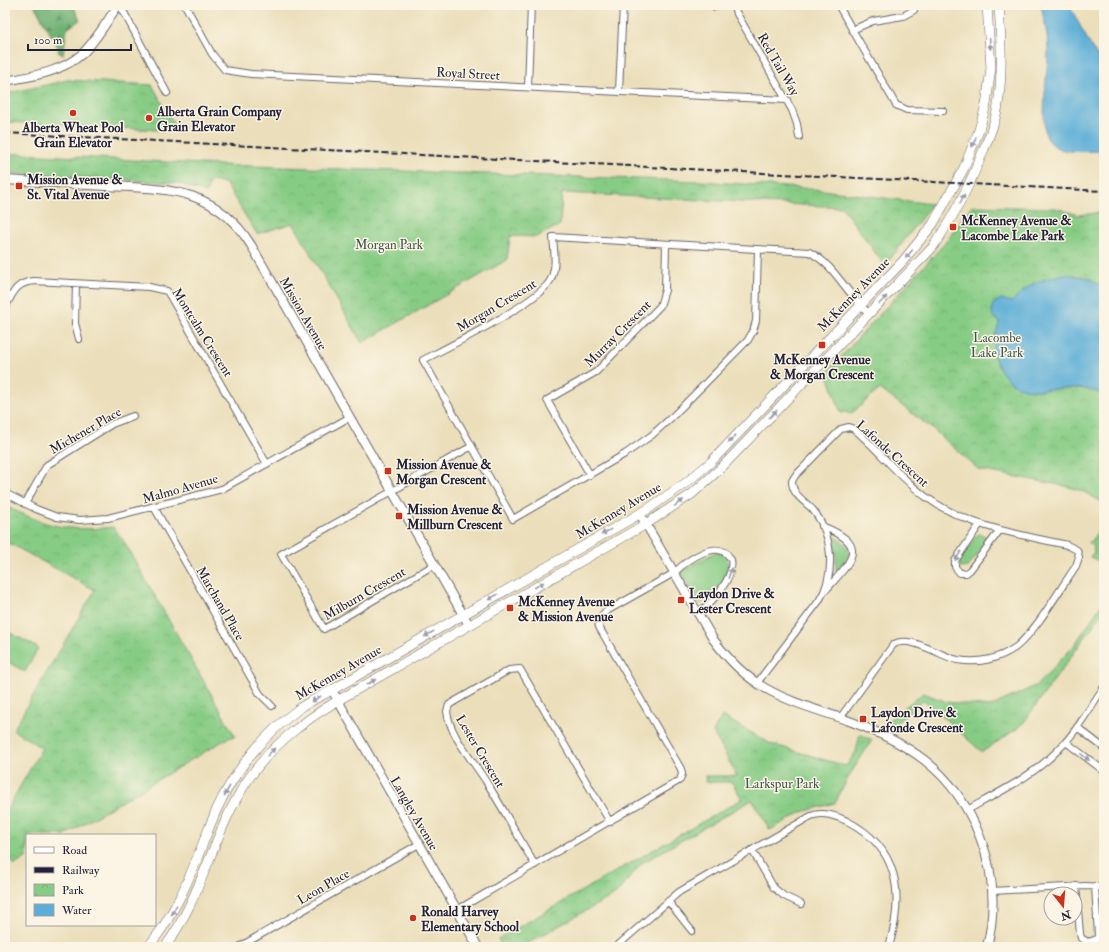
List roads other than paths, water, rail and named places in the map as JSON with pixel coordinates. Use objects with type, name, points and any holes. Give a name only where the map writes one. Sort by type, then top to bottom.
[{"type":"main road","name":"McKenney Avenue","points":[[148,947],[162,929],[177,904],[217,810],[234,779],[254,751],[281,723],[301,708],[640,514],[682,486],[710,462],[903,261],[933,224],[964,168],[979,130],[989,84],[990,51],[987,5]]},
{"type":"main road","name":"McKenney Avenue","points":[[165,947],[184,917],[229,816],[246,782],[261,762],[288,734],[306,720],[337,701],[646,524],[692,494],[723,466],[932,248],[956,212],[974,175],[998,108],[1002,54],[999,5]]},
{"type":"street","points":[[5,81],[38,76],[68,65],[83,53],[119,5],[167,93]]},
{"type":"street","name":"Royal Street","points":[[185,5],[212,54],[225,70],[251,74],[786,100]]},
{"type":"street","points":[[528,87],[531,5]]},
{"type":"street","points":[[619,91],[623,5]]},
{"type":"street","name":"Red Tail Way","points":[[732,5],[786,100],[796,120],[799,137]]},
{"type":"street","points":[[838,5],[896,106],[907,110],[943,111]]},
{"type":"street","points":[[852,30],[873,21],[907,15],[914,10],[915,5]]},
{"type":"street","name":"Mission Avenue","points":[[5,180],[164,188],[192,195],[218,208],[233,221],[246,236],[469,625]]},
{"type":"street","name":"Morgan Crescent","points":[[758,250],[756,321],[748,340],[663,426],[625,454],[513,519],[423,360],[499,319],[545,289],[551,280],[555,265],[553,237],[809,252],[814,254],[827,265],[860,306],[870,314]]},
{"type":"street","name":"Murray Crescent","points":[[590,475],[547,400],[596,372],[660,306],[665,290],[666,244]]},
{"type":"street","name":"Montcalm Crescent","points":[[5,308],[14,291],[24,282],[34,281],[163,289],[170,294],[267,464]]},
{"type":"street","points":[[76,284],[75,323],[79,339]]},
{"type":"street","name":"Michener Place","points":[[26,504],[47,465],[112,424],[133,416]]},
{"type":"street","name":"Malmo Avenue","points":[[5,493],[52,515],[80,520],[108,518],[222,489],[350,417]]},
{"type":"street","name":"Lafonde Crescent","points":[[824,591],[829,576],[830,557],[828,541],[814,512],[795,493],[792,481],[836,433],[846,427],[856,431],[926,497],[954,514],[1000,530],[1067,545],[1075,548],[1078,553],[1076,566],[1031,631],[1016,647],[991,659],[977,661],[952,658],[908,641],[898,642],[893,645],[840,718]]},
{"type":"street","points":[[393,492],[472,446]]},
{"type":"street","name":"Milburn Crescent","points":[[393,492],[281,554],[324,629],[434,565]]},
{"type":"street","name":"Marchand Place","points":[[154,507],[260,694],[272,706]]},
{"type":"street","points":[[640,514],[712,639],[725,654],[757,683],[791,702],[840,718],[887,736],[912,750],[944,778],[968,810],[984,848],[992,890],[992,919],[987,947]]},
{"type":"street","points":[[980,524],[955,561],[955,567],[960,573],[966,573],[970,570],[1000,530]]},
{"type":"street","name":"Lafonde Crescent","points":[[757,683],[824,591],[850,561],[853,554],[850,545],[836,531],[822,526]]},
{"type":"street","points":[[457,910],[675,785],[680,780],[682,774],[599,627],[599,619],[606,612],[674,573],[680,567],[712,549],[722,550],[730,557],[732,568],[730,577],[706,608],[697,613]]},
{"type":"street","name":"Lester Crescent","points":[[535,866],[487,782],[474,765],[458,738],[447,711],[450,705],[457,700],[509,670],[515,668],[520,669],[610,822]]},
{"type":"street","points":[[968,810],[1033,772],[1066,742],[1104,687]]},
{"type":"street","name":"Langley Avenue","points":[[332,690],[478,947]]},
{"type":"street","points":[[1077,727],[1104,748]]},
{"type":"street","points":[[1066,742],[1104,771]]},
{"type":"street","points":[[616,947],[682,890],[817,814],[836,816],[859,828],[870,837],[880,849],[891,868],[896,882],[897,911],[889,947]]},
{"type":"street","name":"Leon Place","points":[[239,947],[419,844]]},
{"type":"street","points":[[752,850],[774,888],[784,896],[801,904]]},
{"type":"street","points":[[1083,886],[1104,887]]},
{"type":"street","points":[[1079,926],[1081,938],[1088,942],[1096,939],[1098,935],[1096,886]]},
{"type":"street","points":[[992,890],[1043,888]]},
{"type":"street","points":[[668,901],[692,931]]},
{"type":"water","points":[[1041,5],[1069,5],[1104,67],[1104,151],[1066,151],[1056,147],[1047,138],[1044,108],[1048,44]]},
{"type":"water","points":[[1066,274],[1089,278],[1104,287],[1104,395],[1080,388],[1030,390],[1021,388],[1013,384],[1005,377],[998,366],[994,355],[996,333],[1000,322],[992,314],[993,304],[1001,299],[1012,302],[1036,282]]},
{"type":"railway","points":[[5,133],[1104,191]]},
{"type":"place","name":"Alberta Wheat Pool Grain Elevator","points":[[73,113]]},
{"type":"place","name":"Alberta Grain Company Grain Elevator","points":[[149,118]]},
{"type":"place","name":"Mission Avenue & St. Vital Avenue","points":[[19,186]]},
{"type":"place","name":"McKenney Avenue & Lacombe Lake Park","points":[[953,227]]},
{"type":"place","name":"McKenney Avenue & Morgan Crescent","points":[[822,345]]},
{"type":"place","name":"Mission Avenue & Morgan Crescent","points":[[388,471]]},
{"type":"place","name":"Mission Avenue & Millburn Crescent","points":[[399,516]]},
{"type":"place","name":"Laydon Drive & Lester Crescent","points":[[681,600]]},
{"type":"place","name":"McKenney Avenue & Mission Avenue","points":[[510,608]]},
{"type":"place","name":"Laydon Drive & Lafonde Crescent","points":[[863,719]]},
{"type":"place","name":"Ronald Harvey Elementary School","points":[[413,918]]},
{"type":"park label","name":"Morgan Park","points":[[389,244]]},
{"type":"park label","name":"Lacombe Lake Park","points":[[997,344]]},
{"type":"park label","name":"Larkspur Park","points":[[782,783]]}]
